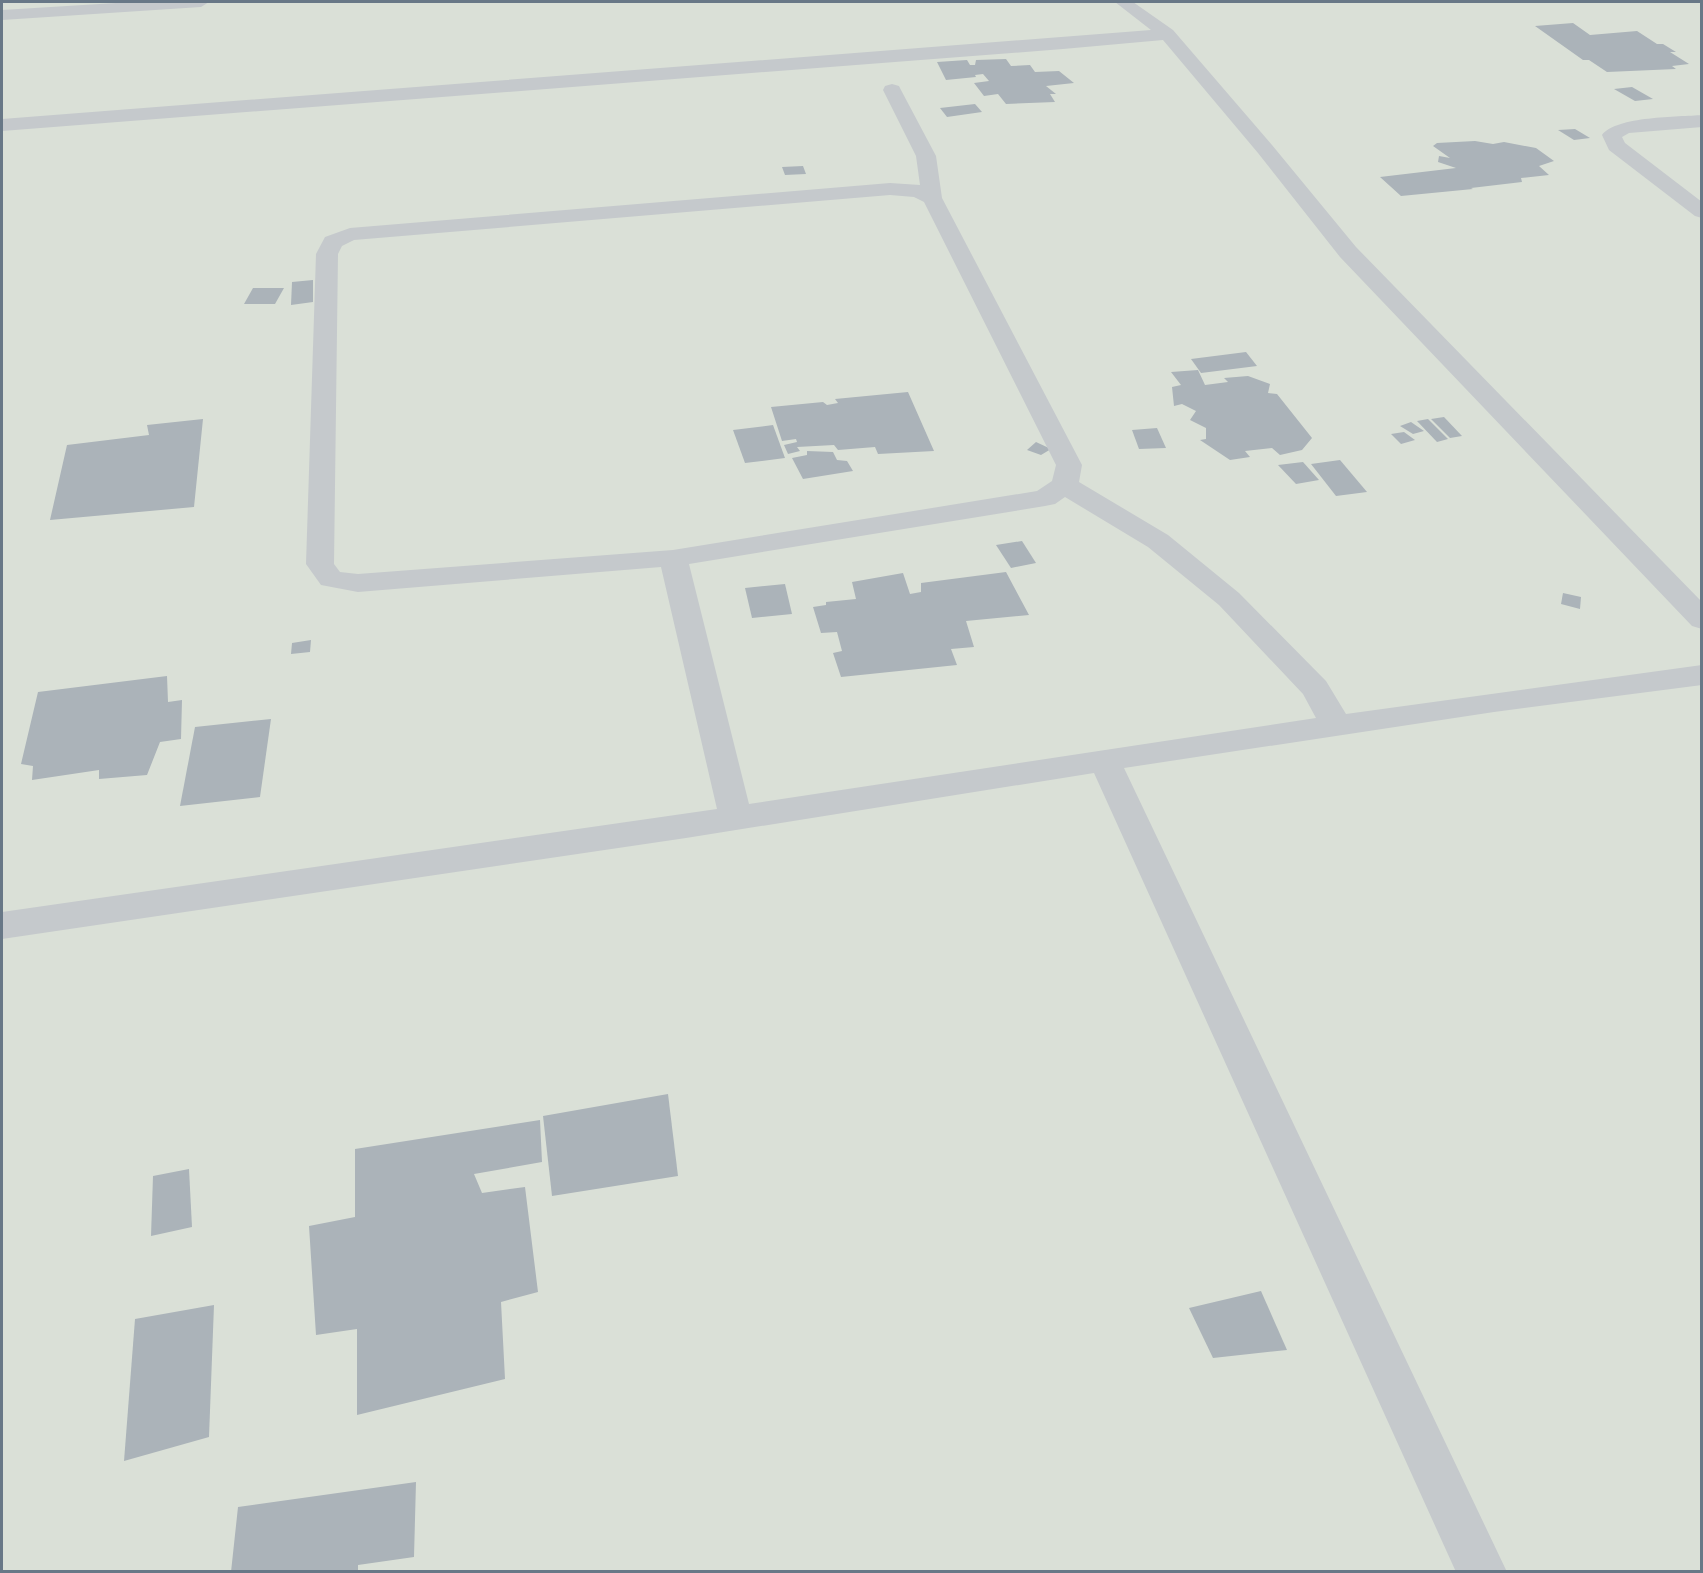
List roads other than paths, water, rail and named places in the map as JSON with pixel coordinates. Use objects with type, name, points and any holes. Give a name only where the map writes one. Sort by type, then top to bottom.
[{"type":"street","points":[[2,15],[201,2]]},
{"type":"street","points":[[1123,2],[1167,34],[1265,149],[1348,252],[1701,620]]},
{"type":"street","points":[[2,125],[1053,45],[1167,34]]},
{"type":"street","points":[[892,90],[926,156],[932,198],[1069,465],[1065,485],[1045,498],[673,558],[358,583],[331,579],[320,564],[327,254],[333,242],[350,234],[891,189],[918,192],[932,198]]},
{"type":"street","points":[[1701,121],[1625,128],[1612,135],[1616,146],[1701,212]]},
{"type":"street","points":[[1065,485],[1158,541],[1229,599],[1315,688],[1336,726]]},
{"type":"street","points":[[673,558],[736,818]]},
{"type":"street","points":[[2,926],[736,818],[1104,760],[1701,675]]},
{"type":"street","points":[[1104,760],[1482,1572]]}]
